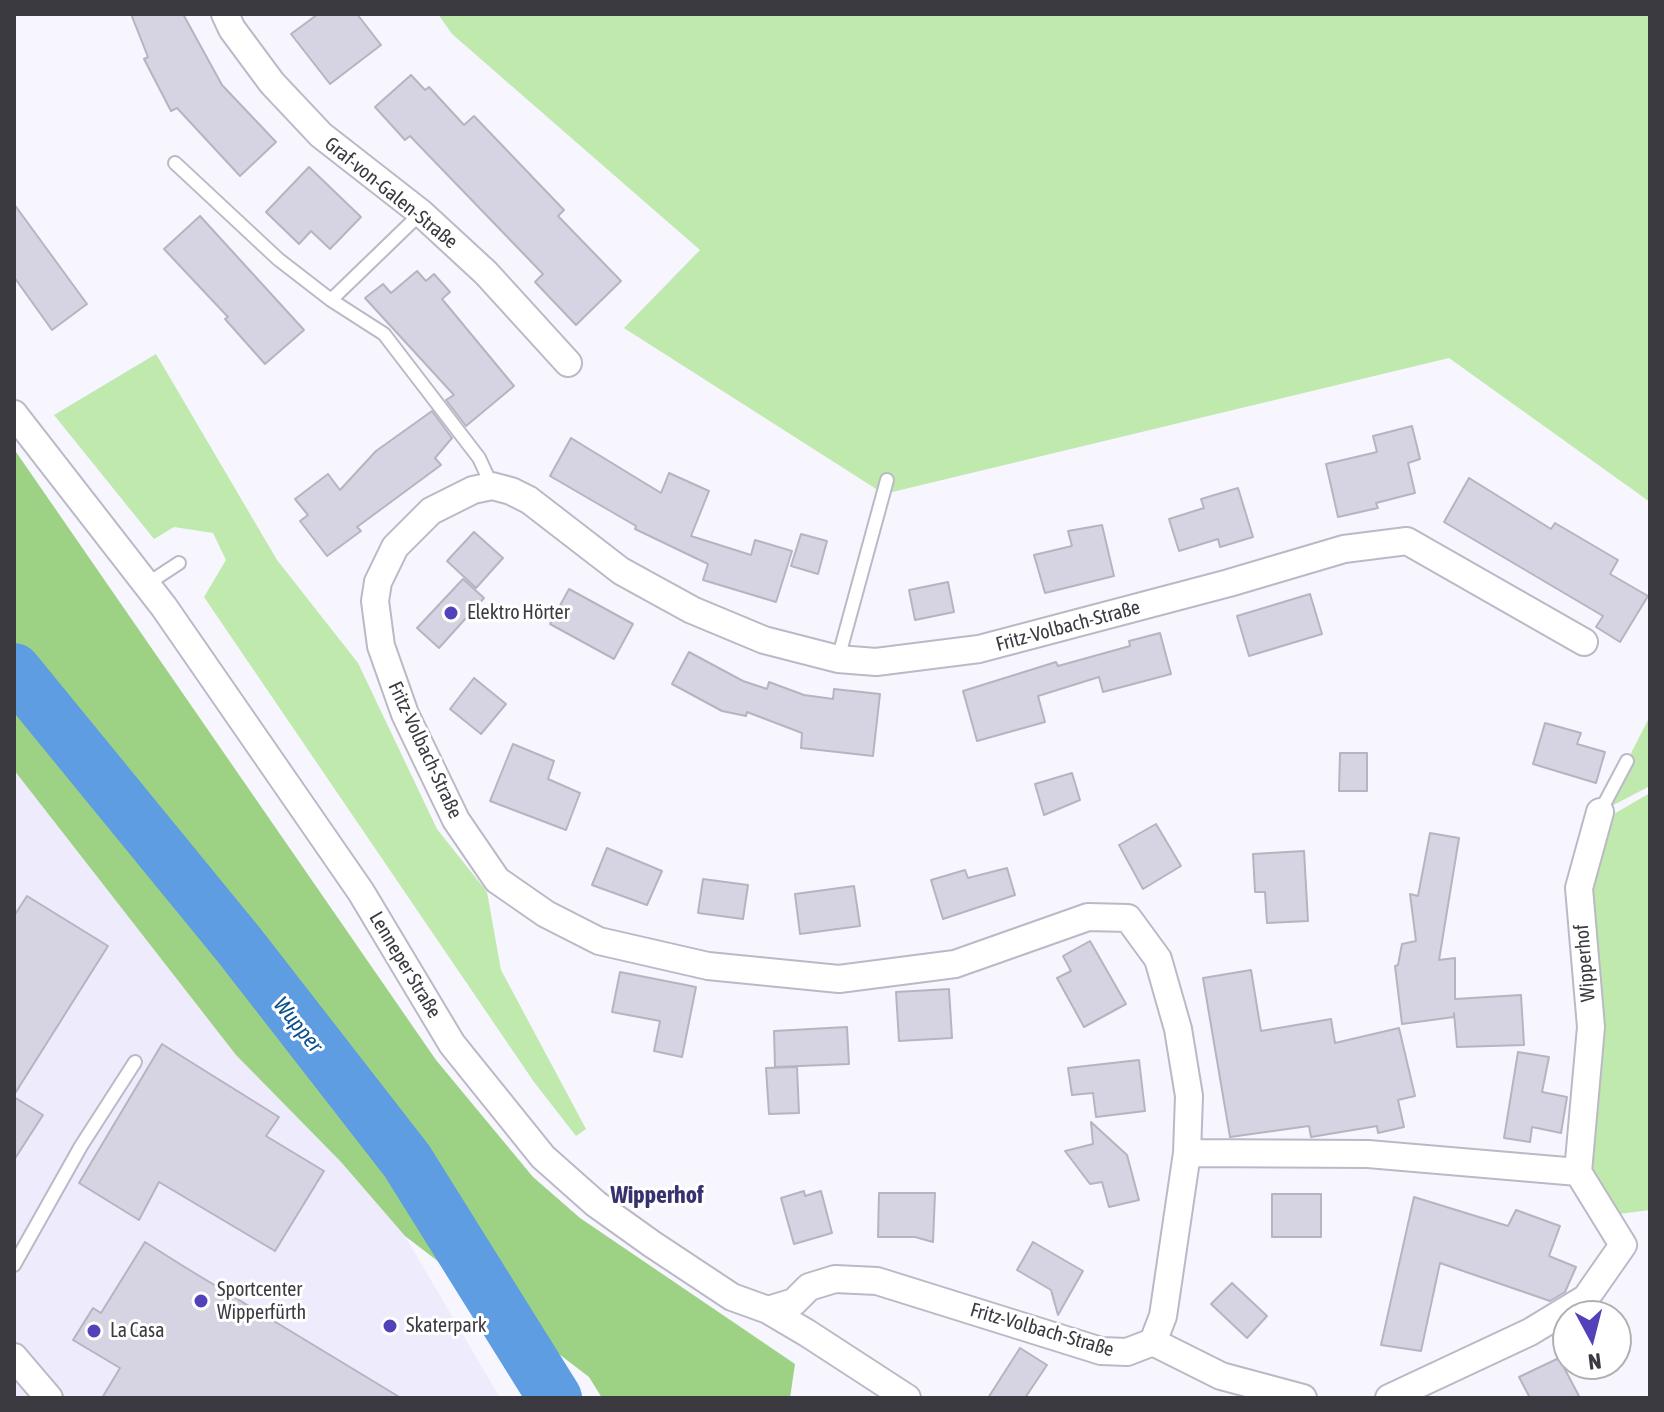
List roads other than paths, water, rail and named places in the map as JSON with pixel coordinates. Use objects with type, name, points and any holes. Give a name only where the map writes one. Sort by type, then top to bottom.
[{"type":"street","name":"Graf-von-Galen-Straße","points":[[225,14],[232,29],[272,83],[321,135],[421,213],[486,273],[568,363]]},
{"type":"street","name":"Lenneper Straße","points":[[14,414],[147,584],[361,892],[452,1044],[543,1157],[596,1204],[732,1297],[768,1310],[907,1398]]},
{"type":"street","name":"Fritz-Volbach-Straße","points":[[768,1310],[794,1302],[809,1287],[835,1279],[877,1281],[1101,1351],[1127,1352],[1153,1342],[1163,1316],[1187,1153],[1189,1096],[1178,1029],[1158,959],[1128,918],[1088,917],[955,964],[839,979],[708,966],[599,941],[546,914],[497,880],[456,820],[405,714],[381,646],[375,601],[386,564],[413,526],[453,499],[492,486],[529,500],[621,571],[692,610],[764,640],[838,659],[876,662],[979,649],[1344,549],[1407,541],[1584,642]]},
{"type":"street","name":"Wipperhof","points":[[1578,1172],[1591,1027],[1579,888],[1600,812]]},
{"type":"street","points":[[1187,1153],[1368,1154],[1578,1172],[1623,1245],[1586,1298],[1530,1332],[1389,1398]]},
{"type":"street","points":[[1153,1342],[1221,1376],[1303,1398]]},
{"type":"street","points":[[14,1357],[49,1398]]},
{"type":"lane","points":[[175,163],[278,259],[331,300],[384,334],[479,458],[492,486]]},
{"type":"lane","points":[[331,300],[421,213]]},
{"type":"lane","points":[[838,659],[887,480]]},
{"type":"lane","points":[[147,584],[179,563]]},
{"type":"lane","name":"Wipperhof","points":[[1600,812],[1627,761]]},
{"type":"lane","points":[[14,1265],[81,1146],[135,1062]]},
{"type":"waterway","name":"Wupper","points":[[14,670],[239,945],[407,1161],[555,1398]]},
{"type":"place","name":"Elektro Hörter","points":[[451,613]]},
{"type":"place","name":"Sportcenter Wipperfürth","points":[[201,1301]]},
{"type":"place","name":"Skaterpark","points":[[390,1326]]},
{"type":"place","name":"La Casa","points":[[94,1331]]},
{"type":"district","name":"Wipperhof","points":[[657,1195]]}]
